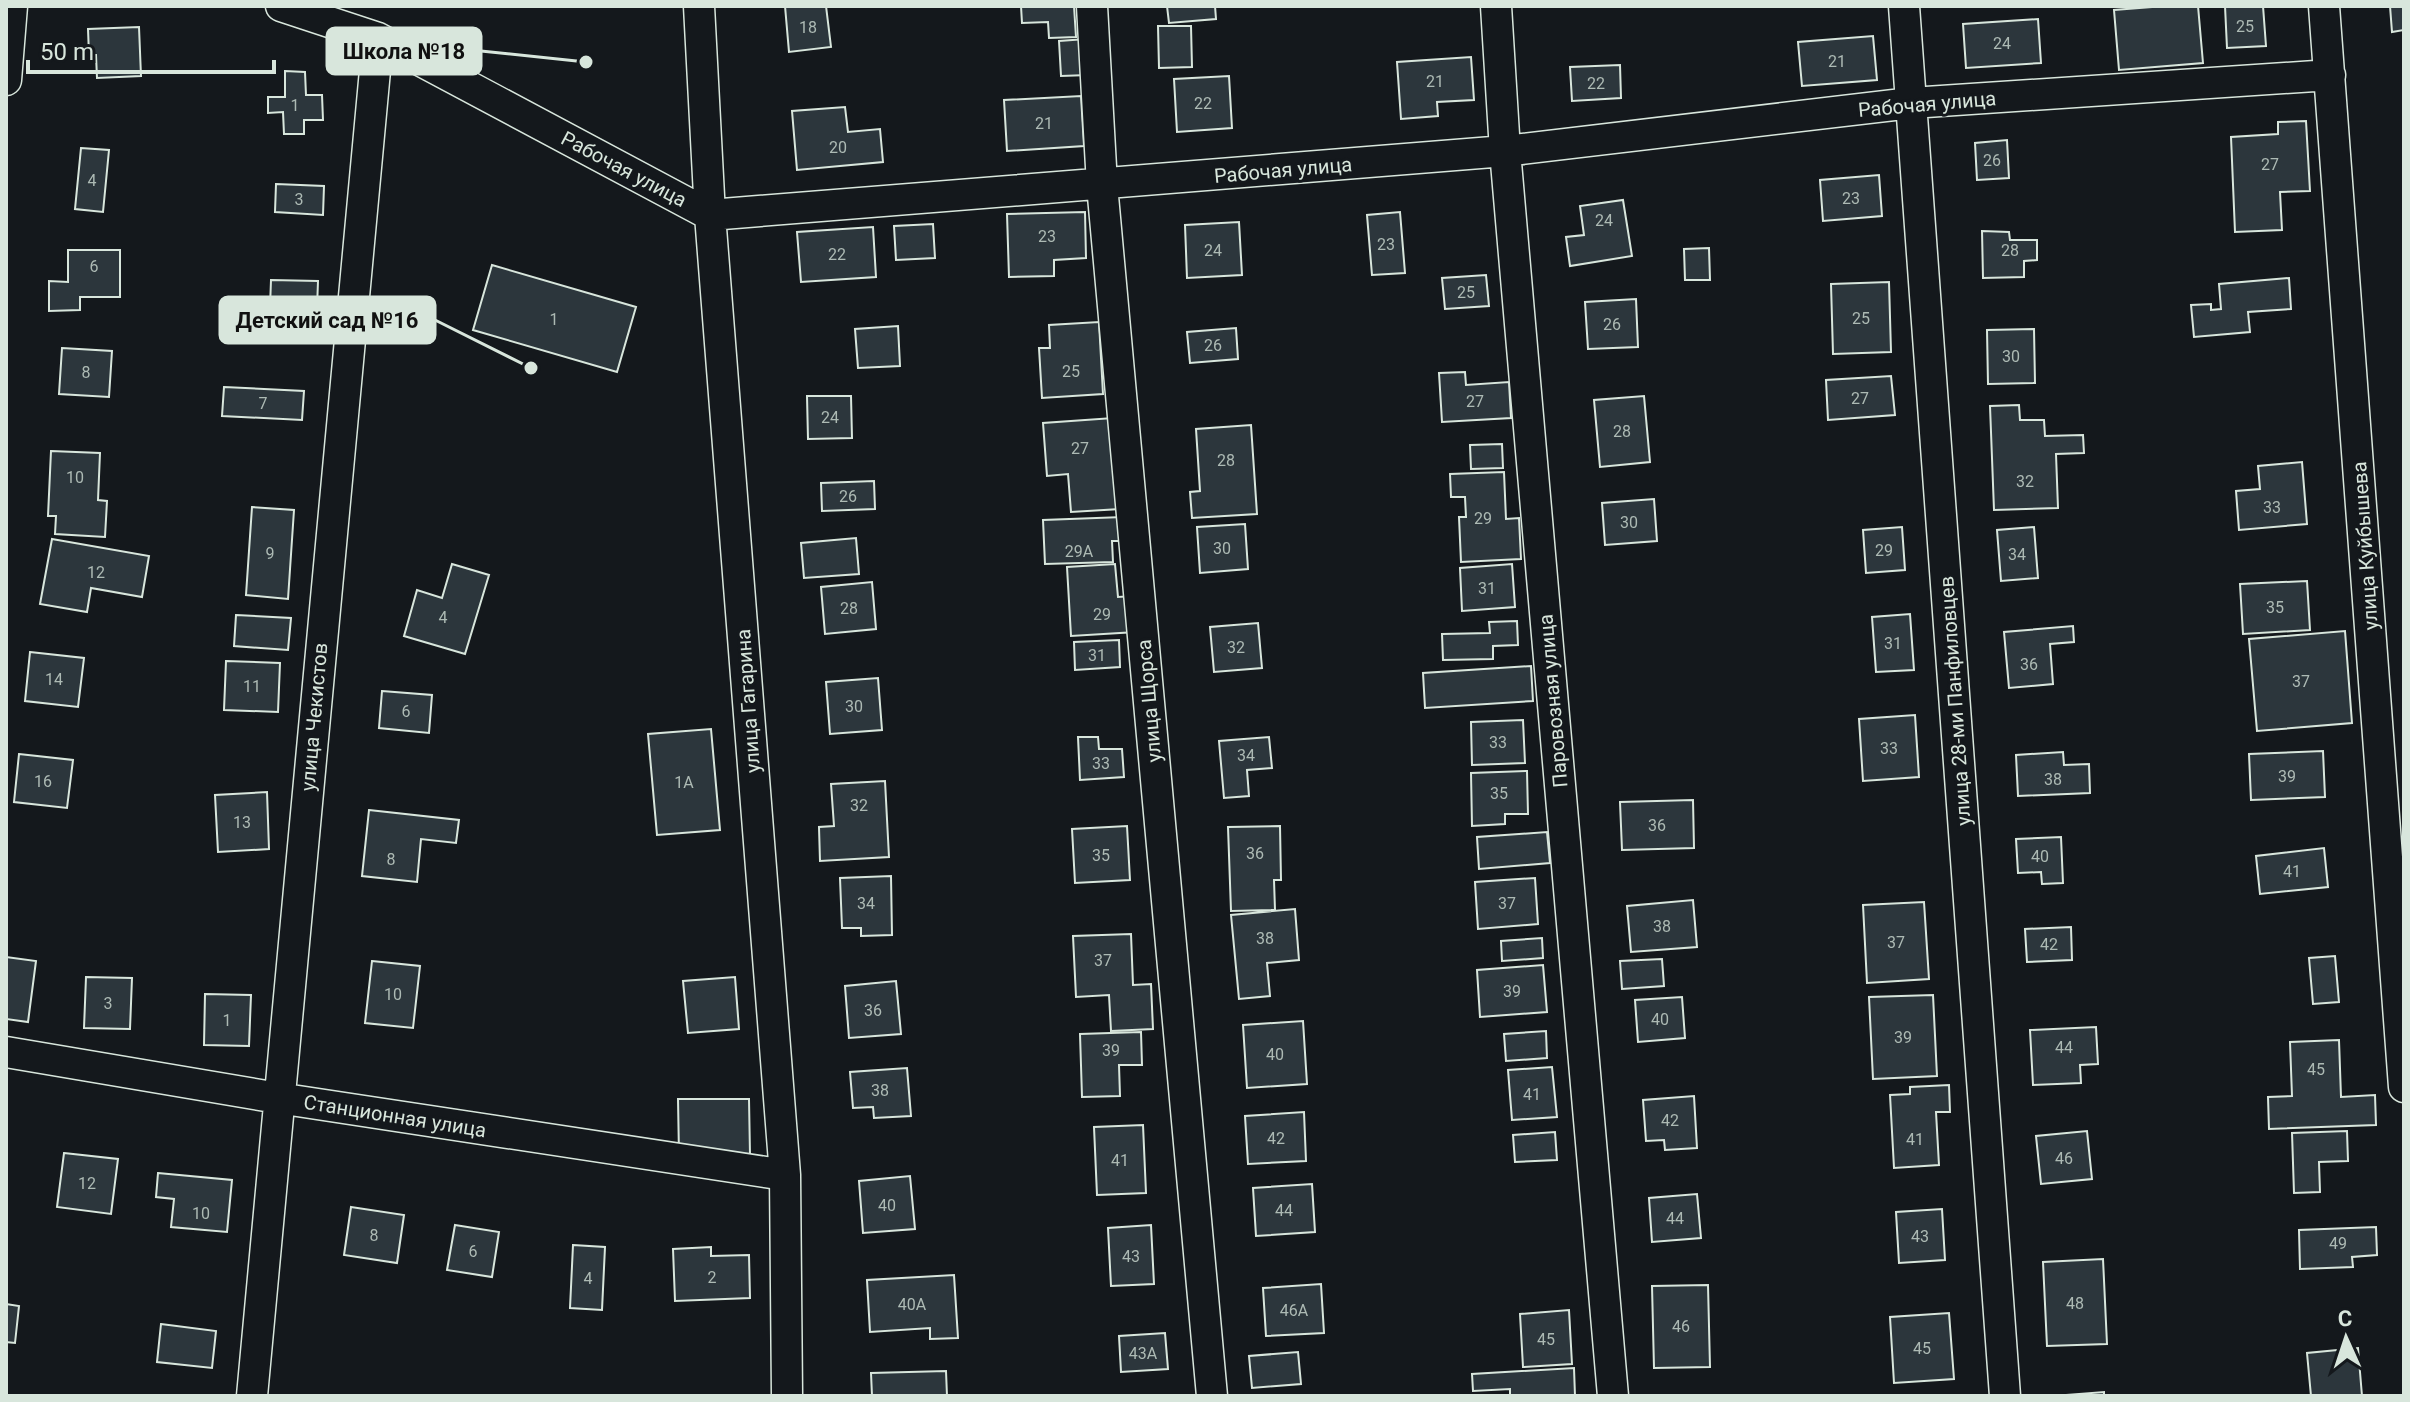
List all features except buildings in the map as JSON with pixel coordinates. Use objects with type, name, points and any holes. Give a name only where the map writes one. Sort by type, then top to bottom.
[{"type":"street","points":[[6,80],[12,6]]},
{"type":"street","name":"Рабочая улица","points":[[281,6],[378,38],[710,215],[1505,151],[1911,103],[2330,75]]},
{"type":"street","name":"улица Гагарина","points":[[699,6],[710,215],[785,1175],[787,1396]]},
{"type":"street","name":"улица Щорса","points":[[1092,6],[1102,185],[1212,1396]]},
{"type":"street","name":"Паровозная улица","points":[[1496,6],[1505,151],[1613,1396]]},
{"type":"street","name":"улица 28-ми Панфиловцев","points":[[1904,6],[2005,1396]]},
{"type":"street","name":"улица Куйбышева","points":[[2324,6],[2404,1087]]},
{"type":"street","name":"улица Чекистов","points":[[252,1396],[378,38]]},
{"type":"street","name":"Станционная улица","points":[[6,1052],[278,1098],[785,1175]]},
{"type":"place","name":"Школа №18","points":[[586,62]]},
{"type":"place","name":"Детский сад №16","points":[[531,368]]}]
